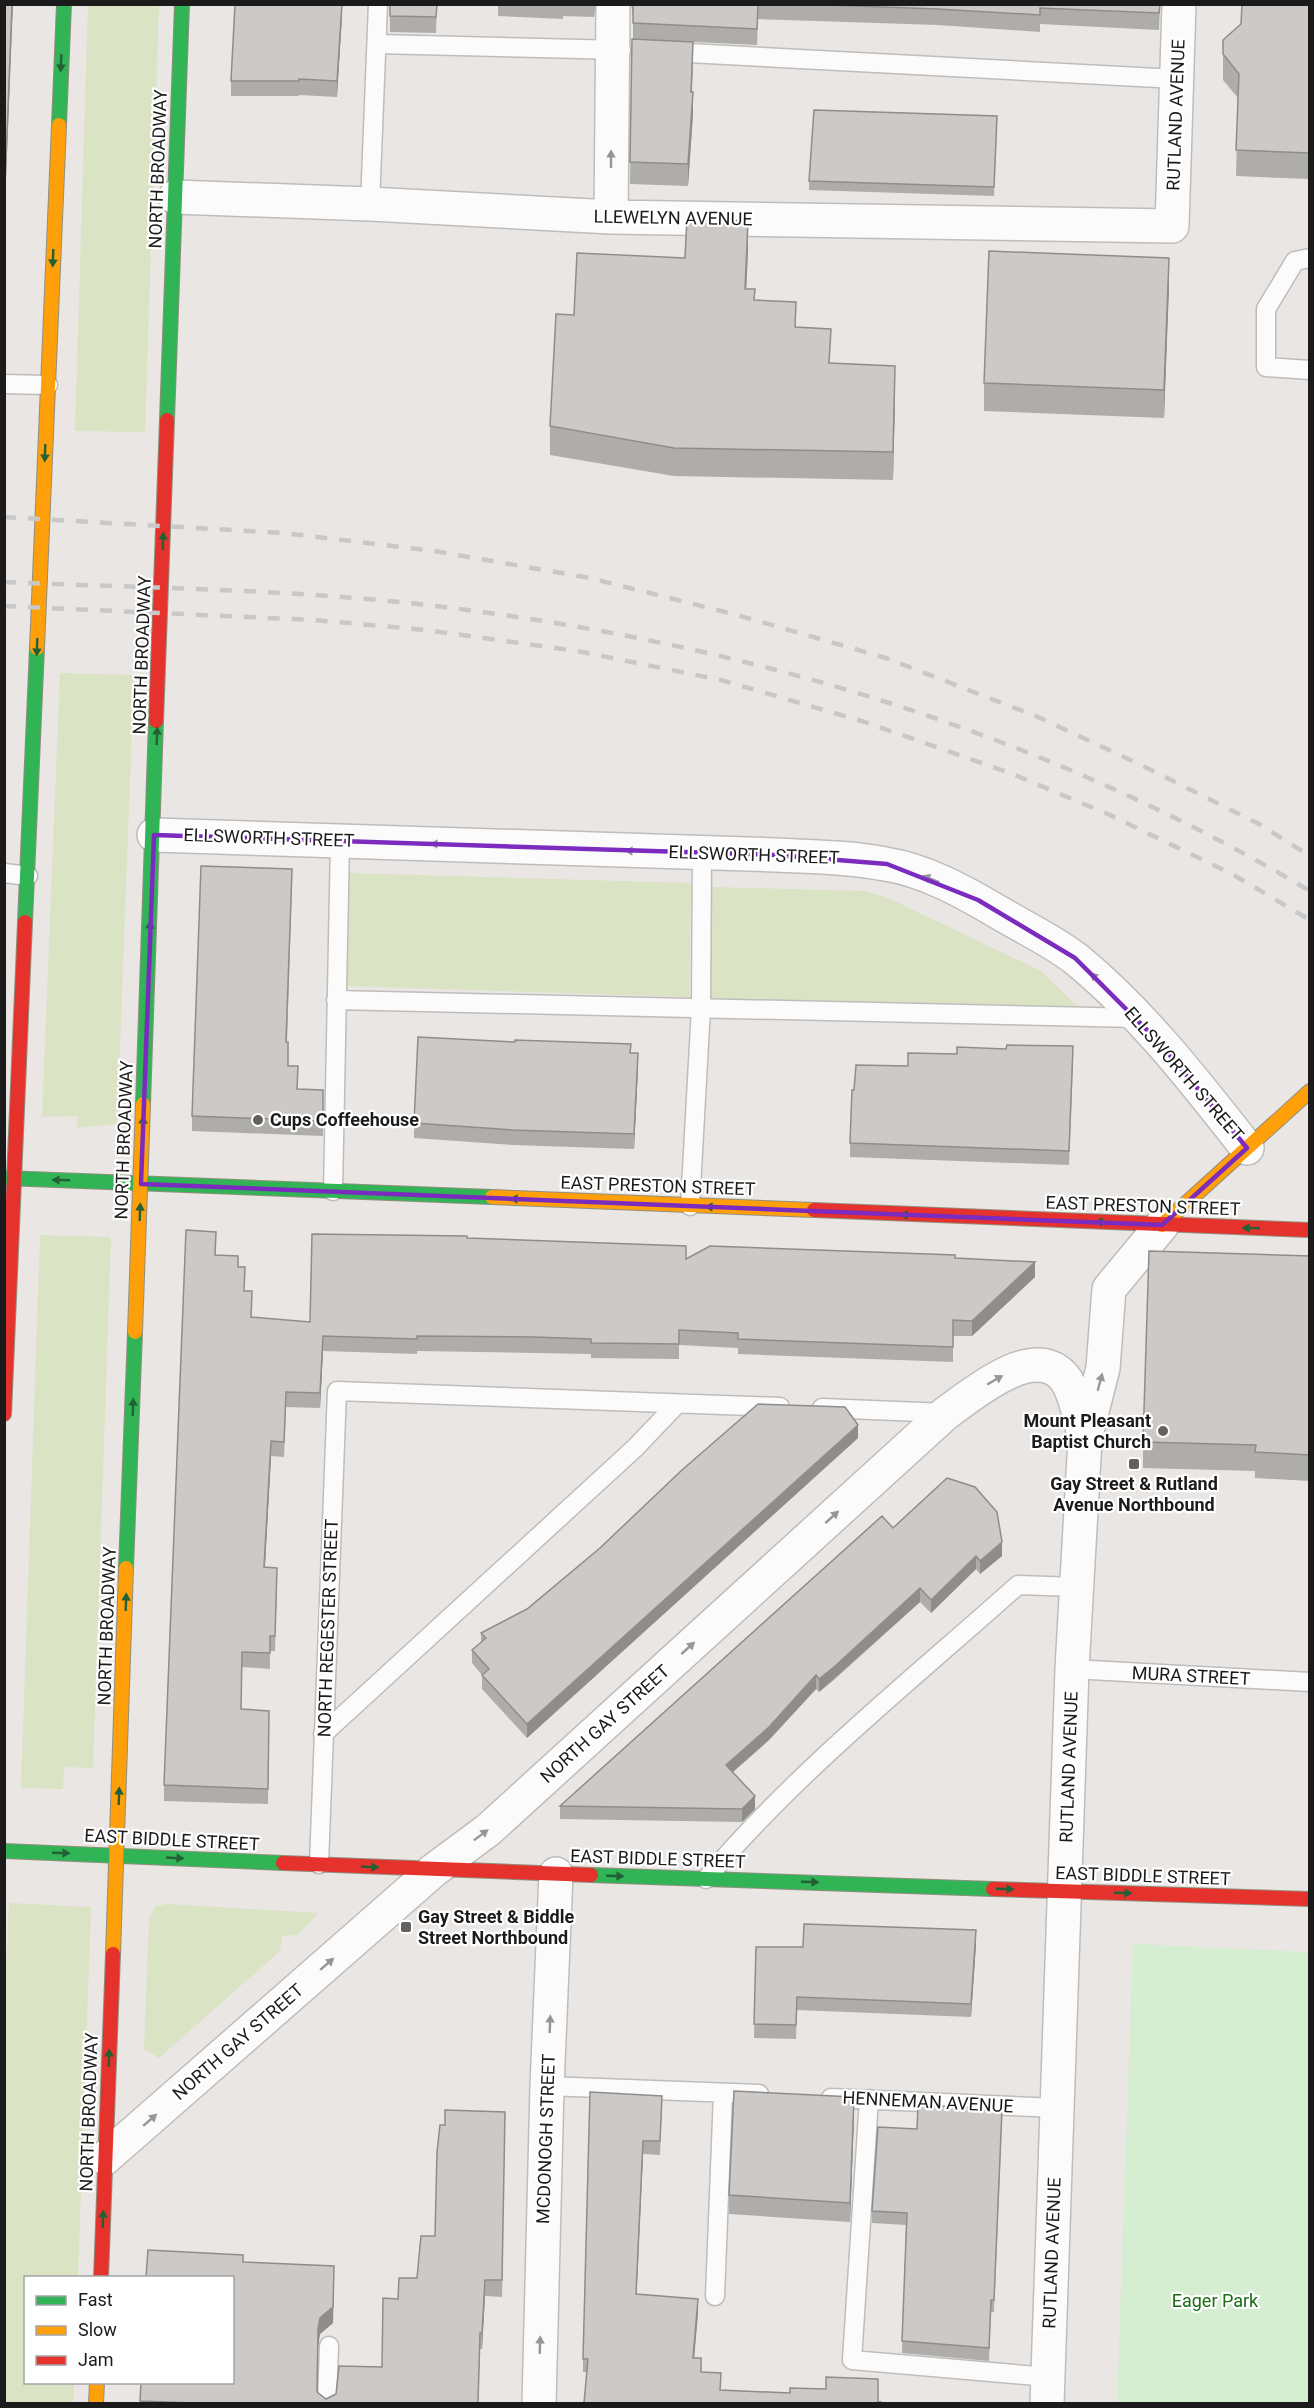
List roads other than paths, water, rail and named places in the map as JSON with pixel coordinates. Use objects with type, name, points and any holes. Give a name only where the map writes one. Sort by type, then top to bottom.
[{"type":"main road","points":[[4,1414],[9,1178],[28,876],[64,4]]},
{"type":"main road","name":"NORTH BROADWAY","points":[[101,2276],[182,4]]},
{"type":"main road","points":[[1162,1225],[1310,1091]]},
{"type":"main road","name":"EAST PRESTON STREET","points":[[9,1178],[1310,1230]]},
{"type":"main road","name":"EAST BIDDLE STREET","points":[[4,1851],[434,1870],[1310,1899]]},
{"type":"main road","points":[[96,2403],[97,2384]]},
{"type":"street","points":[[610,217],[631,50],[614,4]]},
{"type":"street","name":"RUTLAND AVENUE","points":[[1172,226],[1179,4]]},
{"type":"street","name":"LLEWELYN AVENUE","points":[[175,198],[370,204],[610,217],[1172,226]]},
{"type":"street","name":"ELLSWORTH STREET","points":[[154,835],[702,853],[848,859],[887,864],[931,878],[978,900],[1075,958],[1136,1018],[1192,1079],[1247,1148]]},
{"type":"street","name":"RUTLAND AVENUE","points":[[1047,2390],[1072,1669],[1085,1439],[1103,1368],[1109,1289],[1162,1225]]},
{"type":"street","name":"NORTH GAY STREET","points":[[105,2158],[434,1870],[488,1830],[946,1413],[998,1378],[1023,1367],[1045,1365],[1062,1374],[1073,1395],[1085,1439]]},
{"type":"street","name":"MCDONOGH STREET","points":[[539,2403],[547,2086],[556,1874]]},
{"type":"lane","points":[[370,204],[378,4]]},
{"type":"lane","points":[[377,44],[631,50],[1177,79]]},
{"type":"lane","points":[[1310,258],[1295,261],[1266,309],[1266,367],[1310,370]]},
{"type":"lane","points":[[4,384],[48,385]]},
{"type":"lane","points":[[333,1191],[340,841]]},
{"type":"lane","points":[[690,1206],[701,1008],[702,853]]},
{"type":"lane","points":[[4,873],[28,876]]},
{"type":"lane","points":[[336,1000],[1136,1018]]},
{"type":"lane","name":"NORTH REGESTER STREET","points":[[319,1864],[337,1391],[677,1404]]},
{"type":"lane","points":[[323,1734],[635,1448],[677,1404],[946,1413]]},
{"type":"lane","points":[[706,1879],[746,1832],[839,1744],[1018,1585],[1077,1587]]},
{"type":"lane","name":"MURA STREET","points":[[1072,1669],[1310,1682]]},
{"type":"lane","points":[[547,2086],[779,2095]]},
{"type":"lane","points":[[715,2296],[723,2093]]},
{"type":"lane","name":"HENNEMAN AVENUE","points":[[813,2097],[1057,2108]]},
{"type":"lane","points":[[869,2099],[852,2360],[1047,2390]]},
{"type":"lane","points":[[327,2403],[329,2346]]},
{"type":"railway","points":[[4,517],[284,533],[434,551],[590,578],[737,615],[886,658],[1038,717],[1259,824],[1310,856]]},
{"type":"railway","points":[[4,582],[269,592],[374,600],[543,621],[658,642],[772,669],[884,701],[993,739],[1101,783],[1207,834],[1310,891]]},
{"type":"railway","points":[[4,606],[314,620],[426,630],[577,651],[721,680],[865,722],[1010,773],[1110,815],[1232,874],[1310,920]]},
{"type":"place","name":"Cups Coffeehouse","points":[[258,1120]]},
{"type":"place","name":"Mount Pleasant Baptist Church","points":[[1163,1431]]},
{"type":"place","name":"Gay Street & Rutland Avenue Northbound","points":[[1134,1464]]},
{"type":"place","name":"Gay Street & Biddle Street Northbound","points":[[406,1927]]},
{"type":"park label","name":"Eager Park","points":[[1215,2301]]}]
